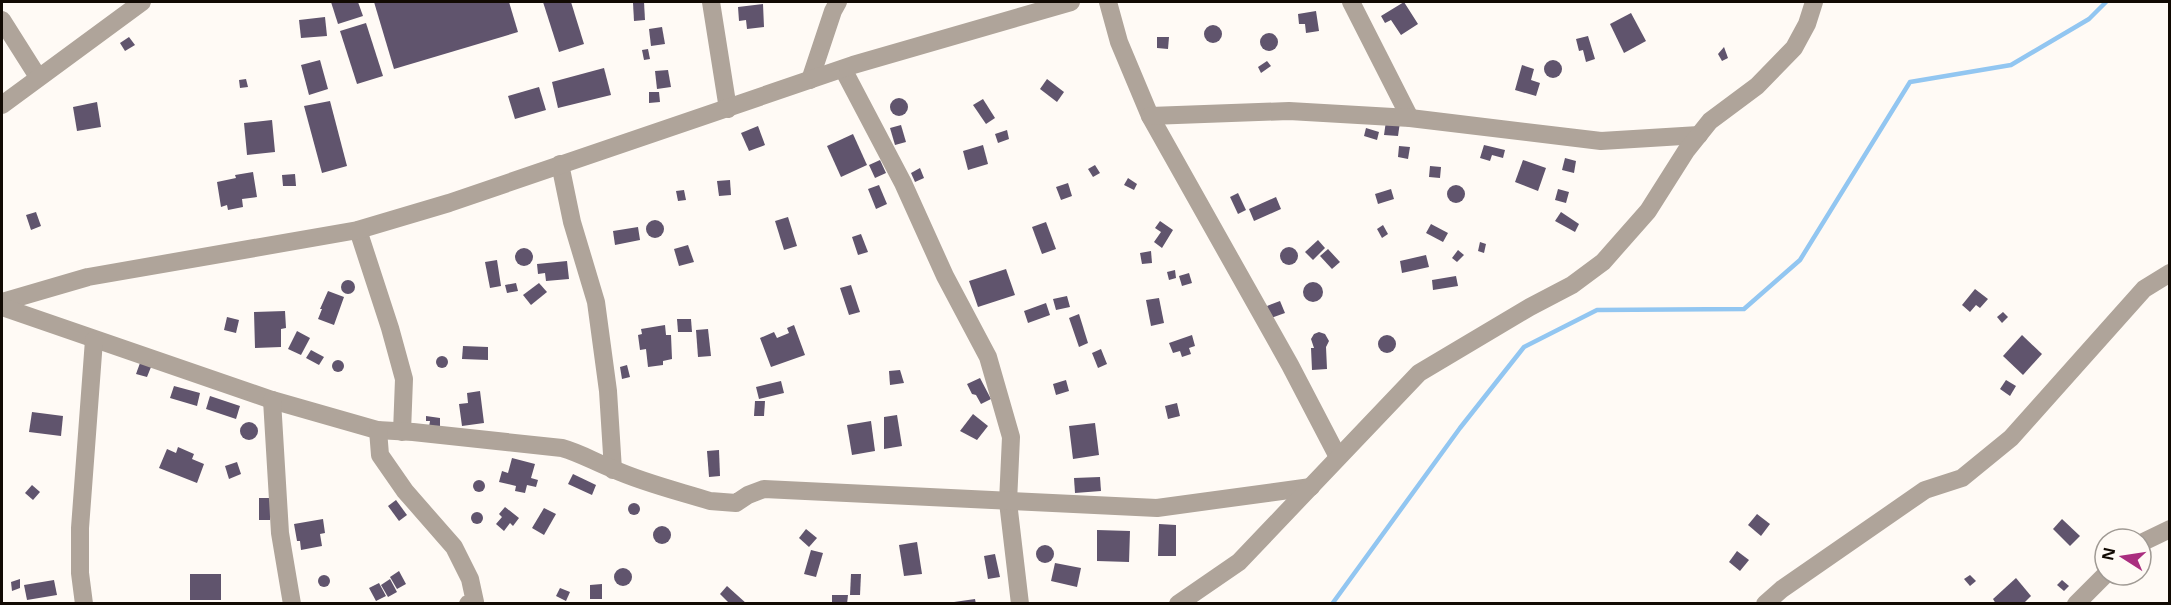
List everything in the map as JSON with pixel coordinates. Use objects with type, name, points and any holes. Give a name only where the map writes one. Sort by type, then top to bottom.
[{"type":"street","points":[[2,105],[142,2]]},
{"type":"street","points":[[711,2],[728,109]]},
{"type":"street","points":[[810,80],[838,2]]},
{"type":"street","points":[[3,302],[88,277],[358,230],[449,203],[843,69],[1071,2]]},
{"type":"street","points":[[1108,2],[1119,42],[1150,116],[1290,364],[1338,457]]},
{"type":"street","points":[[1351,2],[1410,118]]},
{"type":"street","points":[[1178,603],[1239,562],[1419,373],[1530,307],[1572,285],[1603,262],[1648,211],[1686,151],[1710,121],[1757,86],[1794,48],[1807,24],[1814,2]]},
{"type":"street","points":[[2,20],[38,77]]},
{"type":"street","points":[[843,69],[903,183],[945,276],[988,357],[1011,437],[1008,502],[1020,603]]},
{"type":"street","points":[[1150,116],[1289,111],[1410,118],[1601,141],[1699,135]]},
{"type":"street","points":[[560,164],[572,222],[596,302],[608,391],[613,470]]},
{"type":"street","points":[[358,230],[404,379],[402,432]]},
{"type":"street","points":[[1765,603],[1925,490],[1962,478],[2011,438],[2144,289],[2169,273]]},
{"type":"street","points":[[3,302],[94,340],[272,400],[378,430],[562,448],[580,453],[613,470],[723,504],[736,503],[764,489],[1157,508],[1311,487]]},
{"type":"street","points":[[84,603],[80,573],[80,528],[94,340]]},
{"type":"street","points":[[272,400],[280,533],[292,603]]},
{"type":"street","points":[[378,430],[380,455],[405,491],[454,547],[470,579],[473,603]]},
{"type":"street","points":[[2153,537],[2169,529]]},
{"type":"street","points":[[2076,603],[2093,587]]},
{"type":"building","points":[[331,2],[358,2],[363,16],[338,24]]},
{"type":"building","points":[[374,2],[509,2],[518,32],[394,69]]},
{"type":"building","points":[[543,2],[571,2],[584,44],[559,52]]},
{"type":"building","points":[[644,2],[645,20],[634,21],[633,3]]},
{"type":"building","points":[[1404,2],[1418,24],[1401,35],[1391,20],[1385,23],[1381,16]]},
{"type":"building","points":[[763,4],[764,27],[747,29],[746,20],[739,21],[738,7]]},
{"type":"building","points":[[1316,11],[1319,31],[1306,33],[1305,24],[1299,24],[1298,14]]},
{"type":"building","points":[[1631,13],[1646,41],[1624,53],[1610,24]]},
{"type":"building","points":[[325,17],[327,36],[301,38],[299,20]]},
{"type":"building","points":[[366,23],[383,76],[357,84],[340,31]]},
{"type":"building","points":[[1213,25],[1219,28],[1222,34],[1219,40],[1213,43],[1207,40],[1204,34],[1207,28]]},
{"type":"building","points":[[662,27],[665,44],[651,46],[649,29]]},
{"type":"building","points":[[1269,33],[1275,36],[1278,42],[1275,48],[1269,51],[1263,48],[1260,42],[1263,36]]},
{"type":"building","points":[[1588,36],[1595,59],[1586,62],[1583,50],[1579,51],[1576,39]]},
{"type":"building","points":[[129,37],[135,45],[125,51],[120,43]]},
{"type":"building","points":[[1157,37],[1169,37],[1168,49],[1157,48]]},
{"type":"building","points":[[1724,47],[1728,58],[1722,61],[1718,54]]},
{"type":"building","points":[[648,49],[650,59],[644,60],[642,50]]},
{"type":"building","points":[[320,60],[328,89],[309,95],[301,65]]},
{"type":"building","points":[[1553,60],[1559,63],[1562,69],[1559,75],[1553,78],[1547,75],[1544,69],[1547,63]]},
{"type":"building","points":[[1267,61],[1271,66],[1261,73],[1258,67]]},
{"type":"building","points":[[1522,65],[1534,69],[1531,80],[1540,83],[1536,96],[1515,90]]},
{"type":"building","points":[[604,68],[611,95],[558,108],[552,82]]},
{"type":"building","points":[[668,70],[671,87],[657,89],[655,71]]},
{"type":"building","points":[[246,79],[248,87],[240,88],[239,80]]},
{"type":"building","points":[[1047,79],[1064,92],[1057,102],[1040,89]]},
{"type":"building","points":[[539,87],[546,110],[515,119],[508,96]]},
{"type":"building","points":[[649,92],[659,92],[660,102],[649,103]]},
{"type":"building","points":[[899,98],[905,101],[908,107],[905,113],[899,116],[893,113],[890,107],[893,101]]},
{"type":"building","points":[[983,99],[995,118],[986,124],[973,105]]},
{"type":"building","points":[[330,101],[347,166],[322,173],[304,106]]},
{"type":"building","points":[[97,102],[101,127],[77,131],[73,107]]},
{"type":"building","points":[[272,120],[275,152],[247,155],[244,123]]},
{"type":"building","points":[[1386,121],[1400,122],[1398,136],[1384,135]]},
{"type":"building","points":[[901,125],[906,142],[895,145],[890,128]]},
{"type":"building","points":[[758,126],[765,145],[749,151],[741,133]]},
{"type":"building","points":[[1366,128],[1379,132],[1377,140],[1364,136]]},
{"type":"building","points":[[1007,130],[1009,139],[998,143],[995,134]]},
{"type":"building","points":[[853,134],[867,165],[841,177],[827,146]]},
{"type":"building","points":[[983,145],[988,164],[968,170],[963,151]]},
{"type":"building","points":[[1484,145],[1505,150],[1503,158],[1492,155],[1490,161],[1480,158]]},
{"type":"building","points":[[1399,146],[1410,147],[1408,159],[1398,157]]},
{"type":"building","points":[[1565,158],[1576,161],[1574,173],[1562,170]]},
{"type":"building","points":[[880,160],[886,173],[875,178],[869,165]]},
{"type":"building","points":[[1523,160],[1546,168],[1538,191],[1515,182]]},
{"type":"building","points":[[1095,165],[1100,173],[1093,177],[1088,169]]},
{"type":"building","points":[[1430,166],[1441,167],[1440,178],[1429,177]]},
{"type":"building","points":[[920,168],[924,178],[915,182],[911,173]]},
{"type":"building","points":[[253,172],[257,197],[242,199],[243,207],[228,210],[227,205],[221,207],[217,182],[236,178],[235,175]]},
{"type":"building","points":[[295,174],[296,186],[283,186],[282,175]]},
{"type":"building","points":[[1128,178],[1137,184],[1134,190],[1124,185]]},
{"type":"building","points":[[730,180],[731,195],[719,196],[717,181]]},
{"type":"building","points":[[1068,183],[1072,196],[1061,200],[1056,187]]},
{"type":"building","points":[[879,185],[887,204],[876,209],[868,189]]},
{"type":"building","points":[[1456,185],[1462,188],[1465,194],[1462,200],[1456,203],[1450,200],[1447,194],[1450,188]]},
{"type":"building","points":[[1391,189],[1394,199],[1378,204],[1375,194]]},
{"type":"building","points":[[1558,189],[1569,192],[1566,203],[1555,200]]},
{"type":"building","points":[[684,190],[686,200],[678,201],[676,191]]},
{"type":"building","points":[[1238,193],[1246,210],[1238,214],[1230,197]]},
{"type":"building","points":[[1276,197],[1281,209],[1254,221],[1249,209]]},
{"type":"building","points":[[36,212],[41,226],[31,230],[26,215]]},
{"type":"building","points":[[1561,212],[1579,224],[1575,232],[1555,221]]},
{"type":"building","points":[[788,217],[797,246],[784,250],[775,221]]},
{"type":"building","points":[[655,220],[661,223],[664,229],[661,235],[655,238],[649,235],[646,229],[649,223]]},
{"type":"building","points":[[1160,221],[1173,230],[1162,248],[1154,242],[1161,232],[1155,228]]},
{"type":"building","points":[[1046,222],[1056,249],[1042,254],[1032,227]]},
{"type":"building","points":[[1431,224],[1448,233],[1443,242],[1426,233]]},
{"type":"building","points":[[1383,225],[1388,234],[1382,238],[1377,229]]},
{"type":"building","points":[[638,227],[640,240],[615,245],[613,231]]},
{"type":"building","points":[[861,234],[868,252],[858,255],[852,237]]},
{"type":"building","points":[[1318,240],[1325,248],[1313,260],[1305,252]]},
{"type":"building","points":[[1480,242],[1486,244],[1484,253],[1478,251]]},
{"type":"building","points":[[688,245],[694,262],[679,266],[674,249]]},
{"type":"building","points":[[1289,247],[1295,250],[1298,256],[1295,262],[1289,265],[1283,262],[1280,256],[1283,250]]},
{"type":"building","points":[[524,248],[530,251],[533,257],[530,263],[524,266],[518,263],[515,257],[518,251]]},
{"type":"building","points":[[1328,249],[1340,262],[1332,269],[1320,256]]},
{"type":"building","points":[[1458,250],[1464,255],[1457,262],[1452,258]]},
{"type":"building","points":[[1151,251],[1152,263],[1142,264],[1140,253]]},
{"type":"building","points":[[1426,255],[1429,267],[1402,273],[1400,261]]},
{"type":"building","points":[[497,260],[501,286],[490,288],[485,262]]},
{"type":"building","points":[[567,261],[569,279],[546,281],[545,273],[538,274],[537,264]]},
{"type":"building","points":[[1006,269],[1015,295],[978,307],[969,281]]},
{"type":"building","points":[[1175,270],[1176,278],[1169,280],[1167,272]]},
{"type":"building","points":[[1189,273],[1192,283],[1182,286],[1179,276]]},
{"type":"building","points":[[1456,276],[1458,286],[1433,290],[1432,280]]},
{"type":"building","points":[[348,280],[353,282],[355,287],[353,292],[348,294],[343,292],[341,287],[343,282]]},
{"type":"building","points":[[1313,282],[1320,285],[1323,292],[1320,299],[1313,302],[1306,299],[1303,292],[1306,285]]},
{"type":"building","points":[[516,283],[518,291],[507,293],[505,285]]},
{"type":"building","points":[[539,283],[547,292],[531,305],[523,295]]},
{"type":"building","points":[[851,285],[860,312],[849,315],[840,288]]},
{"type":"building","points":[[1975,289],[1988,299],[1980,308],[1976,305],[1970,312],[1962,305]]},
{"type":"building","points":[[328,291],[344,297],[334,325],[318,319]]},
{"type":"building","points":[[1067,296],[1070,307],[1056,310],[1053,299]]},
{"type":"building","points":[[1159,298],[1164,323],[1151,326],[1146,300]]},
{"type":"building","points":[[1280,301],[1285,313],[1271,318],[1267,306]]},
{"type":"building","points":[[1046,303],[1050,315],[1028,323],[1024,311]]},
{"type":"building","points":[[285,311],[286,328],[281,329],[281,347],[255,348],[254,312]]},
{"type":"building","points":[[2003,312],[2008,317],[2002,323],[1997,317]]},
{"type":"building","points":[[1079,314],[1088,343],[1079,347],[1069,318]]},
{"type":"building","points":[[227,317],[239,320],[236,333],[224,330]]},
{"type":"building","points":[[677,319],[691,319],[692,332],[678,332]]},
{"type":"building","points":[[665,325],[666,335],[671,335],[672,359],[663,361],[663,365],[648,367],[646,349],[640,350],[638,335],[642,334],[641,329]]},
{"type":"building","points":[[794,325],[805,355],[771,367],[760,338],[774,332],[777,338],[789,333],[787,328]]},
{"type":"building","points":[[708,329],[711,356],[698,357],[696,330]]},
{"type":"building","points":[[297,331],[310,338],[301,355],[288,349]]},
{"type":"building","points":[[1319,332],[1325,334],[1329,341],[1326,347],[1327,369],[1312,370],[1311,348],[1314,348],[1311,339]]},
{"type":"building","points":[[1192,335],[1195,346],[1189,348],[1191,354],[1182,357],[1180,351],[1173,353],[1169,343]]},
{"type":"building","points":[[1387,335],[1393,338],[1396,344],[1393,350],[1387,353],[1381,350],[1378,344],[1381,338]]},
{"type":"building","points":[[2022,335],[2042,354],[2023,375],[2003,356]]},
{"type":"building","points":[[463,346],[488,347],[488,360],[462,359]]},
{"type":"building","points":[[1101,349],[1107,364],[1098,368],[1092,353]]},
{"type":"building","points":[[311,350],[324,357],[319,365],[306,358]]},
{"type":"building","points":[[444,356],[448,362],[444,368],[440,368],[436,360]]},
{"type":"building","points":[[340,360],[343,361],[343,371],[336,372],[333,371],[332,364],[333,361]]},
{"type":"building","points":[[140,363],[151,367],[147,377],[136,374]]},
{"type":"building","points":[[627,365],[630,377],[622,379],[620,367]]},
{"type":"building","points":[[900,370],[904,383],[890,385],[889,371]]},
{"type":"building","points":[[980,378],[991,399],[981,404],[967,384]]},
{"type":"building","points":[[1066,380],[1069,391],[1056,395],[1053,384]]},
{"type":"building","points":[[2006,380],[2016,386],[2010,396],[2000,389]]},
{"type":"building","points":[[781,381],[784,393],[759,399],[756,387]]},
{"type":"building","points":[[174,386],[200,393],[197,406],[170,398]]},
{"type":"building","points":[[480,391],[484,423],[462,426],[459,404],[468,403],[467,393]]},
{"type":"building","points":[[210,396],[240,406],[236,419],[206,409]]},
{"type":"building","points":[[755,401],[765,401],[764,416],[754,416]]},
{"type":"building","points":[[1177,403],[1180,416],[1168,419],[1165,406]]},
{"type":"building","points":[[32,412],[63,416],[61,436],[29,432]]},
{"type":"building","points":[[973,414],[988,426],[977,440],[960,431]]},
{"type":"building","points":[[897,415],[902,446],[884,449],[884,417]]},
{"type":"building","points":[[426,416],[440,418],[440,428],[429,427],[430,421],[426,421]]},
{"type":"building","points":[[871,421],[875,451],[852,455],[847,425]]},
{"type":"building","points":[[249,422],[255,425],[258,431],[255,437],[249,440],[243,437],[240,431],[243,425]]},
{"type":"building","points":[[1095,423],[1099,455],[1073,459],[1069,426]]},
{"type":"building","points":[[178,447],[194,454],[192,459],[204,464],[197,483],[159,468],[167,449],[176,453]]},
{"type":"building","points":[[719,450],[720,476],[709,477],[707,451]]},
{"type":"building","points":[[512,458],[535,464],[531,478],[538,480],[536,487],[527,485],[525,493],[515,491],[516,486],[499,482],[502,471],[508,473]]},
{"type":"building","points":[[237,462],[241,474],[229,479],[225,466]]},
{"type":"building","points":[[573,474],[596,485],[592,495],[568,484]]},
{"type":"building","points":[[1100,477],[1101,491],[1075,493],[1074,478]]},
{"type":"building","points":[[479,480],[485,486],[479,492],[473,486]]},
{"type":"building","points":[[32,485],[40,492],[33,500],[25,493]]},
{"type":"building","points":[[259,498],[270,498],[270,520],[259,520]]},
{"type":"building","points":[[396,500],[407,515],[399,521],[388,506]]},
{"type":"building","points":[[636,503],[640,509],[636,515],[632,515],[628,507]]},
{"type":"building","points":[[505,507],[519,518],[513,526],[510,523],[504,531],[496,524],[502,517],[499,514]]},
{"type":"building","points":[[544,508],[556,514],[544,535],[532,528]]},
{"type":"building","points":[[477,512],[483,518],[477,524],[471,518]]},
{"type":"building","points":[[1757,514],[1770,524],[1761,536],[1748,525]]},
{"type":"building","points":[[323,519],[325,533],[320,534],[322,546],[301,550],[294,524]]},
{"type":"building","points":[[2062,519],[2080,536],[2070,546],[2053,529]]},
{"type":"building","points":[[1159,524],[1176,525],[1176,556],[1158,556]]},
{"type":"building","points":[[662,526],[668,529],[671,535],[668,541],[662,544],[656,541],[653,535],[656,529]]},
{"type":"building","points":[[806,529],[817,538],[809,547],[799,538]]},
{"type":"building","points":[[1097,530],[1130,531],[1129,562],[1097,561]]},
{"type":"building","points":[[917,542],[922,574],[904,576],[899,545]]},
{"type":"building","points":[[1045,545],[1051,548],[1054,554],[1051,560],[1045,563],[1039,560],[1036,554],[1039,548]]},
{"type":"building","points":[[811,550],[823,553],[816,577],[804,574]]},
{"type":"building","points":[[1737,551],[1749,560],[1740,571],[1729,562]]},
{"type":"building","points":[[995,554],[1000,577],[988,579],[984,556]]},
{"type":"building","points":[[1055,563],[1081,568],[1077,587],[1051,581]]},
{"type":"building","points":[[623,568],[629,571],[632,577],[629,583],[623,586],[617,583],[614,577],[617,571]]},
{"type":"building","points":[[399,571],[406,584],[397,589],[390,577]]},
{"type":"building","points":[[190,574],[221,574],[221,600],[190,600]]},
{"type":"building","points":[[851,574],[861,574],[860,595],[850,595]]},
{"type":"building","points":[[326,575],[330,581],[326,587],[322,587],[318,579]]},
{"type":"building","points":[[1970,575],[1976,581],[1970,586],[1964,579]]},
{"type":"building","points":[[2016,578],[2031,596],[2023,604],[1996,604],[1993,599]]},
{"type":"building","points":[[20,579],[20,588],[12,591],[11,582]]},
{"type":"building","points":[[390,579],[397,592],[388,597],[381,585]]},
{"type":"building","points":[[54,580],[57,595],[27,600],[24,585]]},
{"type":"building","points":[[2062,580],[2069,586],[2064,591],[2057,585]]},
{"type":"building","points":[[379,583],[386,596],[376,601],[369,588]]},
{"type":"building","points":[[602,584],[602,599],[590,599],[590,585]]},
{"type":"building","points":[[727,586],[747,604],[730,604],[720,594]]},
{"type":"building","points":[[560,588],[570,592],[566,601],[556,596]]},
{"type":"building","points":[[832,595],[848,595],[847,604],[832,604]]},
{"type":"building","points":[[975,599],[976,604],[954,604],[954,602]]},
{"type":"waterway","points":[[1332,604],[1460,428],[1524,347],[1597,310],[1744,309],[1800,260],[1910,82],[2011,65],[2089,19],[2106,2]]}]
